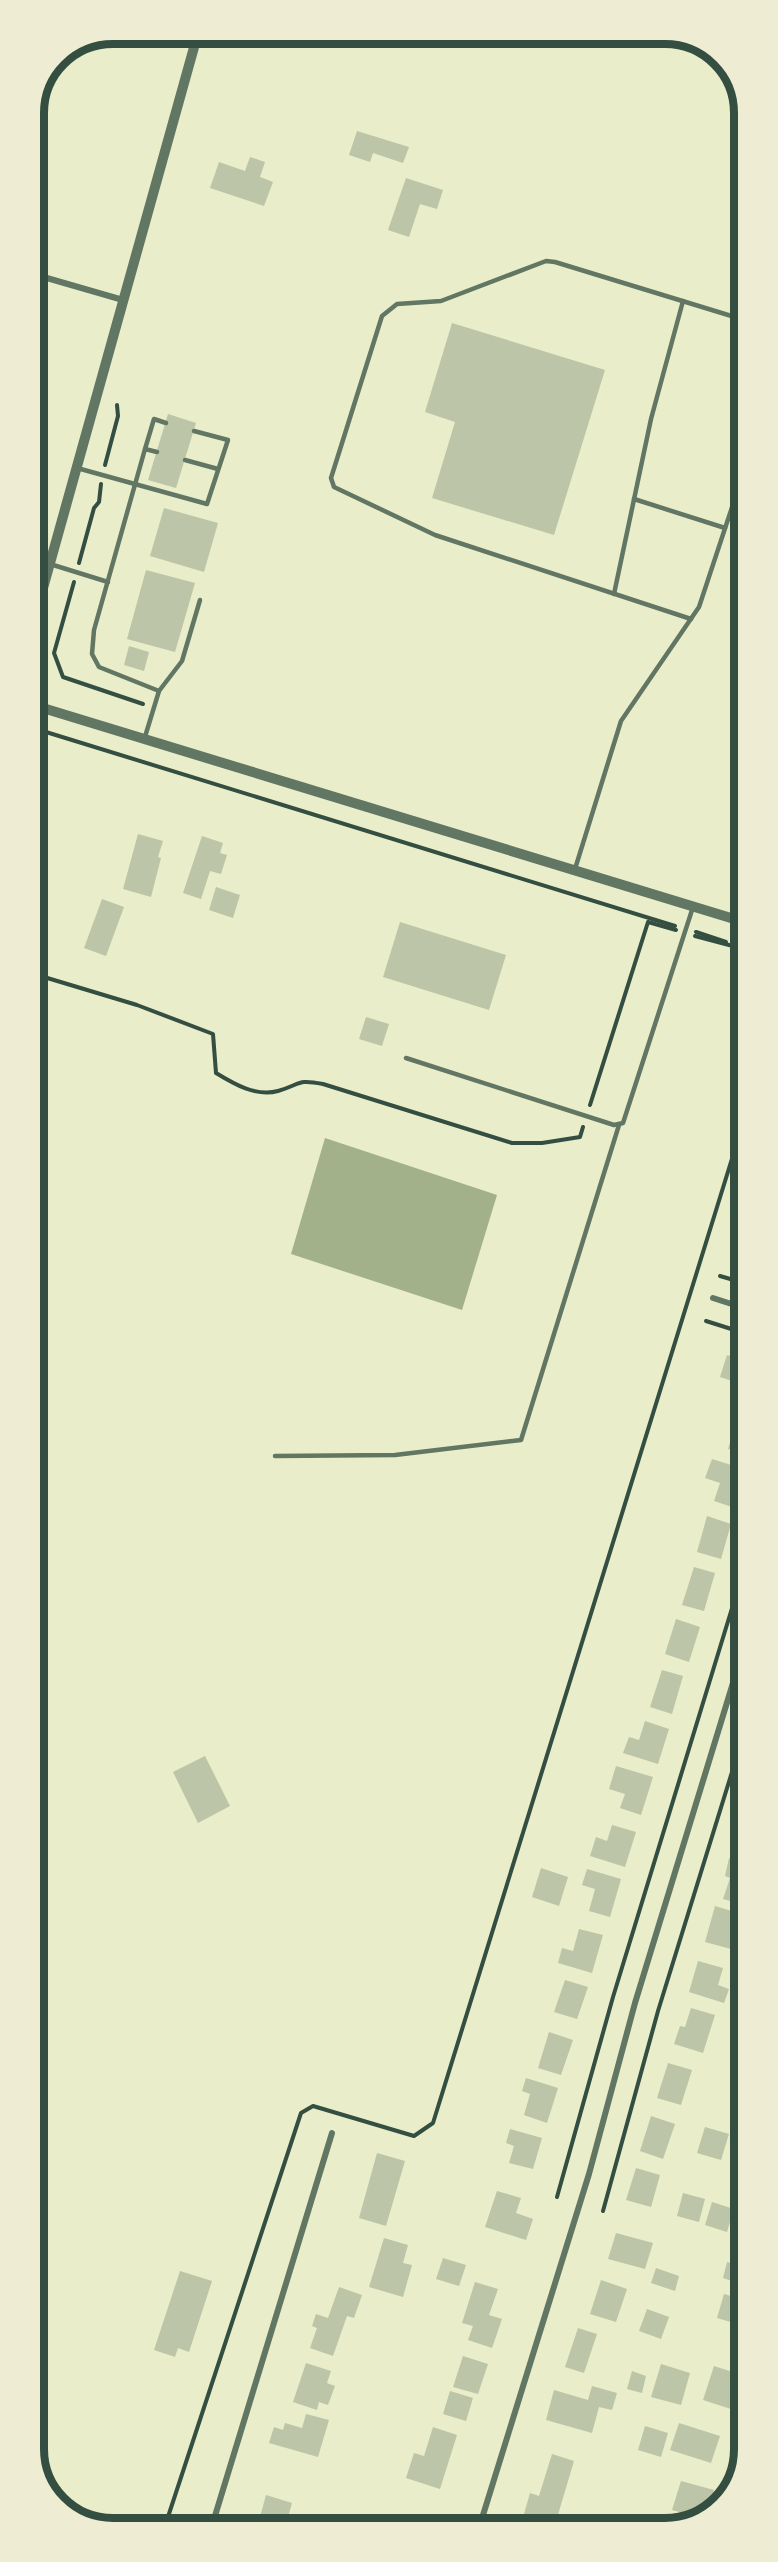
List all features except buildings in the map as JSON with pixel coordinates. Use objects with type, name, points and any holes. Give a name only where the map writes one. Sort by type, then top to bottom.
[{"type":"street","points":[[43,589],[195,44]]},
{"type":"street","points":[[43,277],[123,300]]},
{"type":"street","points":[[43,708],[734,919]]},
{"type":"street","points":[[713,1298],[734,1305]]},
{"type":"street","points":[[482,2518],[589,2174],[635,2003],[734,1680]]},
{"type":"street","points":[[214,2518],[332,2133]]},
{"type":"lane","points":[[691,619],[435,536],[334,488],[331,478],[382,316],[397,304],[441,301],[546,261],[734,317]]},
{"type":"lane","points":[[614,594],[651,419],[683,301]]},
{"type":"lane","points":[[159,691],[99,667],[93,654],[94,630],[154,419],[166,423]]},
{"type":"lane","points":[[77,468],[207,504],[228,440],[194,431]]},
{"type":"lane","points":[[145,449],[156,452]]},
{"type":"lane","points":[[185,460],[218,469]]},
{"type":"lane","points":[[634,500],[725,528]]},
{"type":"lane","points":[[574,872],[621,722],[699,607],[734,501]]},
{"type":"lane","points":[[50,564],[108,582]]},
{"type":"lane","points":[[144,740],[159,691],[182,661],[200,600]]},
{"type":"lane","points":[[274,1456],[395,1455],[521,1440],[619,1125],[623,1123],[693,907]]},
{"type":"lane","points":[[406,1058],[619,1125]]},
{"type":"path","points":[[43,731],[734,945]]},
{"type":"path","points":[[587,1114],[648,922]]},
{"type":"path","points":[[43,977],[137,1005],[213,1034],[216,1073],[241,1089],[276,1091],[302,1080],[323,1084],[512,1143],[543,1143],[580,1137],[584,1126]]},
{"type":"path","points":[[168,2518],[301,2113],[313,2106],[414,2136],[433,2123],[734,1152]]},
{"type":"path","points":[[720,1276],[734,1280]]},
{"type":"path","points":[[706,1321],[734,1330]]},
{"type":"path","points":[[557,2197],[613,1997],[734,1602]]},
{"type":"path","points":[[603,2211],[658,2011],[734,1763]]},
{"type":"shaded area","points":[[325,1138],[497,1195],[462,1310],[291,1254]]}]
